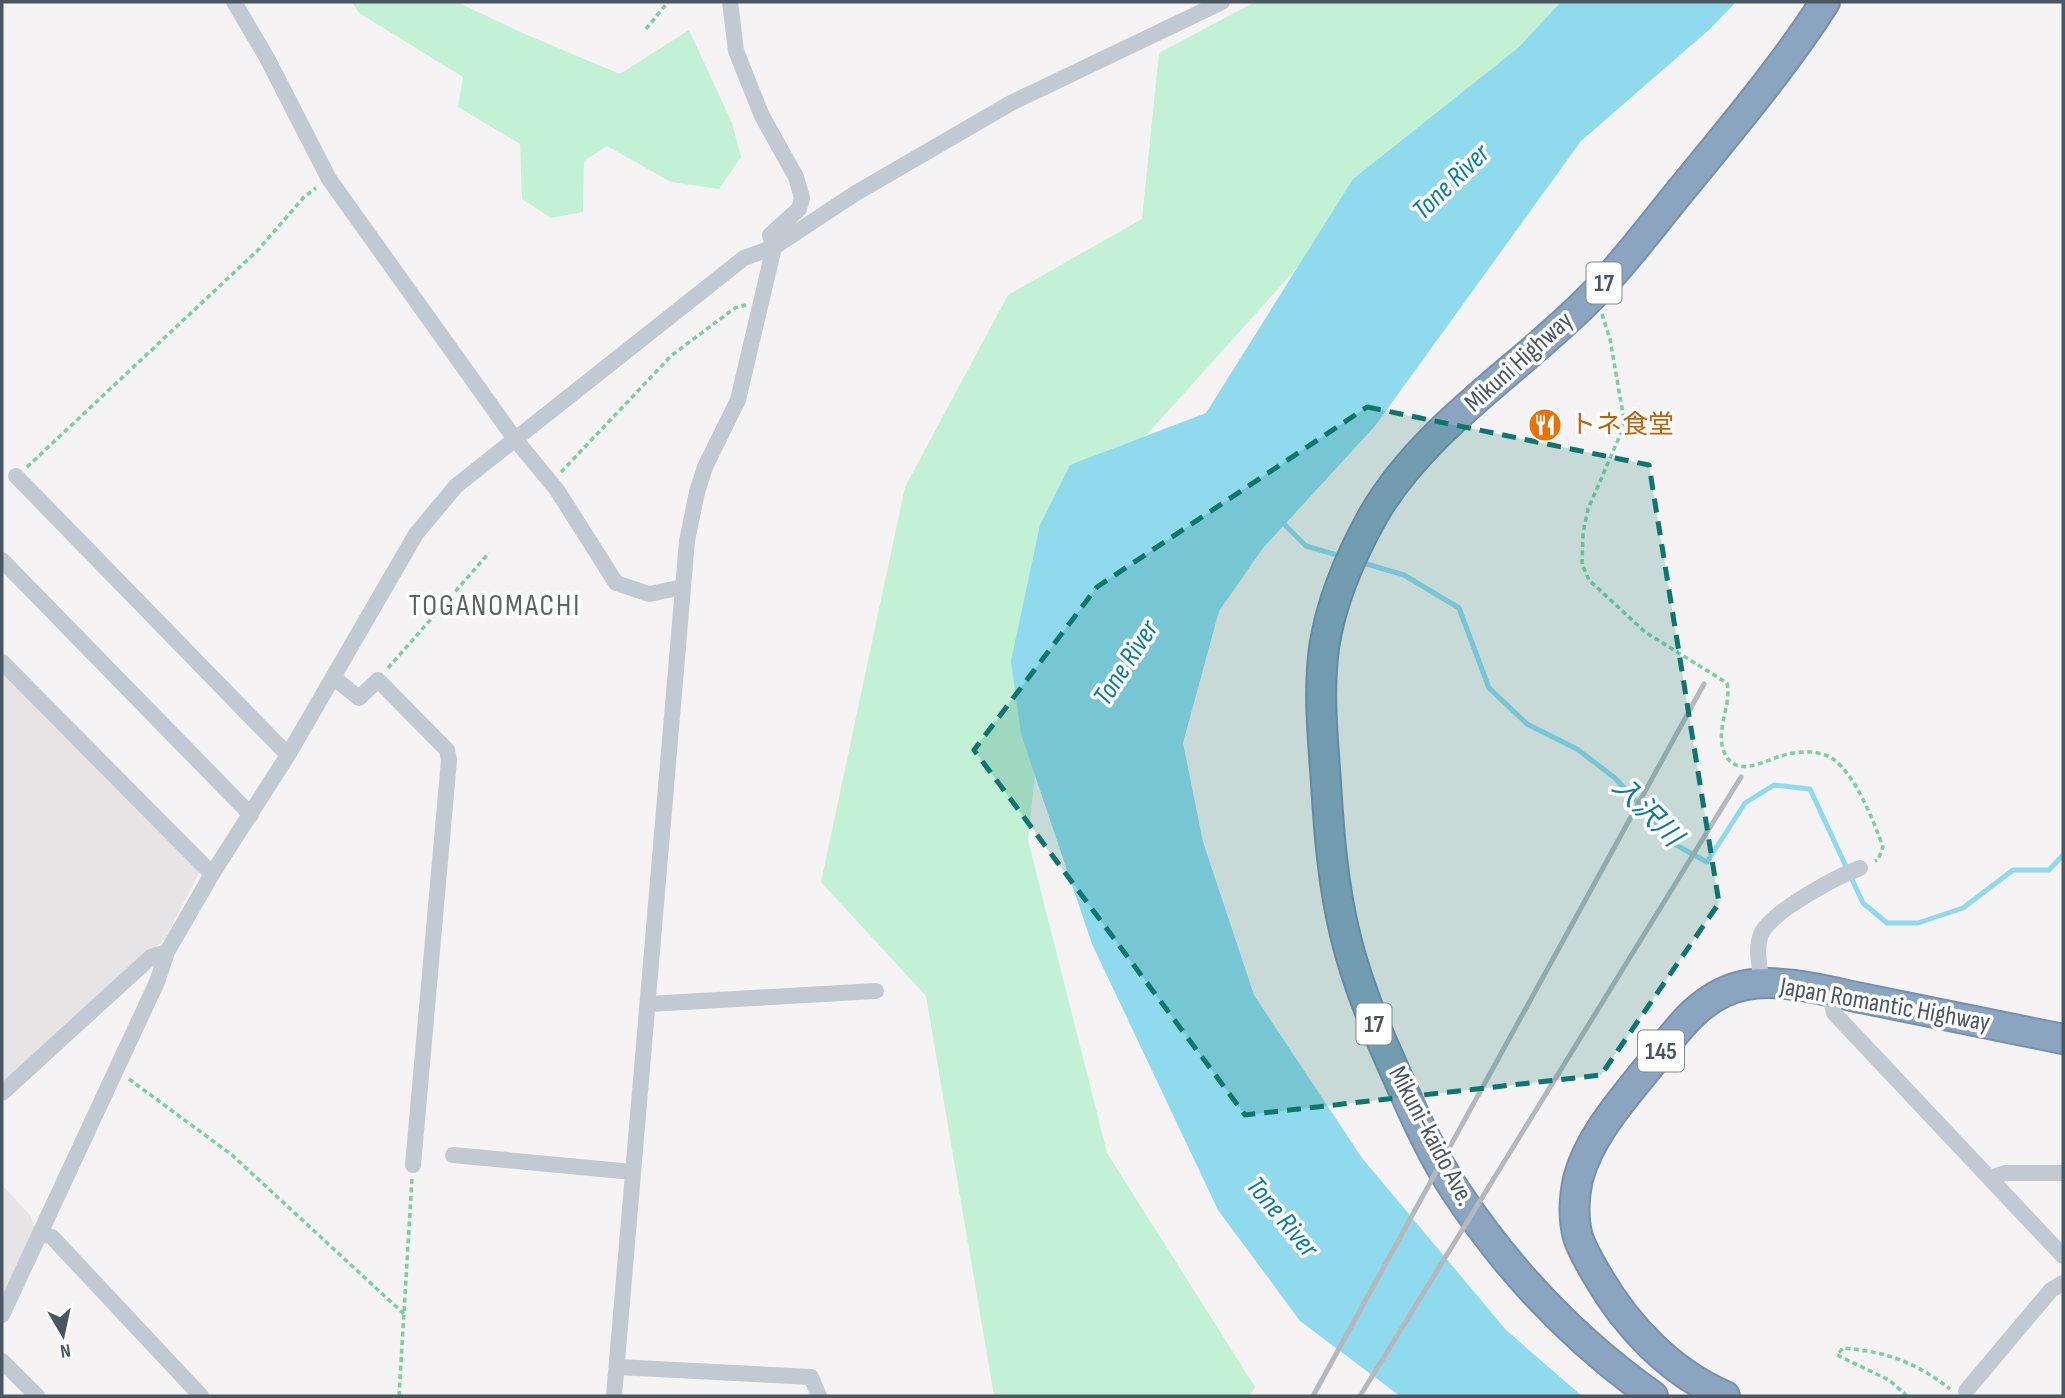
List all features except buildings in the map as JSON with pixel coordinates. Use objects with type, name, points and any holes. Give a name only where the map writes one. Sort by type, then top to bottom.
[{"type":"highway","name":"Mikuni Highway","points":[[1355,552],[1375,513],[1421,454],[1480,396],[1546,340],[1595,293],[1634,249],[1782,66],[1825,2]]},
{"type":"highway","name":"Mikuni-kaido Ave.","points":[[1355,552],[1336,596],[1328,629],[1324,651],[1322,717],[1335,881],[1357,982],[1426,1138],[1453,1187],[1475,1219],[1528,1284],[1579,1338],[1612,1367],[1653,1396]]},
{"type":"highway","name":"Japan Romantic Highway","points":[[1725,1396],[1662,1357],[1629,1322],[1604,1287],[1578,1239],[1575,1217],[1575,1197],[1586,1157],[1604,1126],[1679,1027],[1698,1008],[1721,993],[1762,983],[1829,991],[2063,1039]]},
{"type":"street","points":[[234,2],[267,58],[329,179],[515,439],[551,483],[616,583],[649,594],[683,587]]},
{"type":"street","points":[[614,1396],[687,541],[696,492],[705,467],[738,400],[774,247],[770,235],[799,209],[802,198],[796,177],[762,116],[736,51],[730,2]]},
{"type":"street","points":[[2,1315],[157,982],[167,952],[212,874],[334,678],[416,534],[456,486],[744,258],[774,247],[856,193],[1011,103],[1222,2]]},
{"type":"street","points":[[16,476],[288,755]]},
{"type":"street","points":[[2,560],[251,815]]},
{"type":"street","points":[[2,662],[212,874]]},
{"type":"street","points":[[334,678],[359,698],[377,680],[447,750],[449,761],[413,1165]]},
{"type":"street","points":[[1762,983],[1758,951],[1762,933],[1804,896],[1838,876],[1860,868]]},
{"type":"street","points":[[2,1093],[151,957],[167,952]]},
{"type":"street","points":[[648,1004],[876,991]]},
{"type":"street","points":[[1829,991],[1834,1013],[2063,1256]]},
{"type":"street","points":[[453,1155],[634,1172]]},
{"type":"street","points":[[1990,1178],[2005,1173],[2063,1173]]},
{"type":"street","points":[[40,1233],[52,1237],[201,1396]]},
{"type":"street","points":[[1966,1391],[2051,1290],[2063,1283]]},
{"type":"street","points":[[2,1361],[37,1396]]},
{"type":"street","points":[[617,1367],[811,1377],[819,1396]]},
{"type":"path","points":[[646,29],[668,2]]},
{"type":"path","points":[[16,476],[258,250],[304,197],[329,179]]},
{"type":"path","points":[[1595,293],[1610,339],[1624,420],[1588,509],[1583,533],[1582,564],[1589,580],[1646,632],[1727,683],[1729,694],[1721,744],[1725,755],[1734,762],[1748,767],[1763,764],[1779,756],[1804,752],[1832,759],[1846,771],[1875,825],[1883,847],[1878,860],[1860,868]]},
{"type":"path","points":[[551,483],[671,355],[734,308],[761,300]]},
{"type":"path","points":[[377,680],[489,553]]},
{"type":"path","points":[[116,1069],[232,1156],[404,1314]]},
{"type":"path","points":[[399,1396],[413,1165]]},
{"type":"path","points":[[1906,1396],[1889,1380],[1837,1355],[1843,1348],[1897,1357],[1935,1377],[1959,1396],[1966,1391]]},
{"type":"highlighted area","points":[[1367,407],[1649,465],[1719,903],[1601,1075],[1245,1115],[974,750],[1097,587]]},
{"type":"shaded area","points":[[2,669],[200,871],[165,939],[2,1085]]},
{"type":"shaded area","points":[[2,1185],[30,1215],[35,1228],[2,1301]]},
{"type":"green space","points":[[352,2],[457,2],[620,74],[689,30],[732,123],[741,157],[719,189],[671,182],[607,146],[584,161],[583,212],[551,218],[522,199],[520,144],[458,107],[463,77],[359,13]]},
{"type":"green space","points":[[1255,2],[1598,2],[1573,47],[1438,111],[1061,530],[1028,840],[1107,1153],[1255,1387],[1250,1396],[994,1396],[926,996],[821,882],[905,487],[1008,295],[1142,219],[1159,53]]},
{"type":"water","name":"Tone River","points":[[1561,2],[1736,2],[1710,29],[1581,141],[1375,426],[1263,548],[1219,611],[1183,743],[1203,842],[1254,995],[1362,1158],[1506,1330],[1582,1396],[1400,1396],[1300,1321],[1218,1210],[1092,944],[1021,734],[1011,661],[1040,525],[1070,465],[1206,413],[1353,179],[1518,48]]},
{"type":"waterway","name":"入沢川","points":[[1281,521],[1306,546],[1344,557]]},
{"type":"waterway","name":"入沢川","points":[[1360,562],[1404,575],[1459,608],[1489,688],[1527,724],[1577,749],[1615,778],[1676,845],[1707,862],[1745,803],[1774,785],[1810,789],[1863,903],[1887,923],[1918,923],[1963,908],[2013,870],[2049,870],[2063,855]]},
{"type":"railway","points":[[1313,1396],[1704,684]]},
{"type":"railway","points":[[1360,1396],[1741,777]]},
{"type":"place","name":"トネ食堂","points":[[1545,425]]},
{"type":"district","name":"TOGANOMACHI","points":[[495,606]]}]
